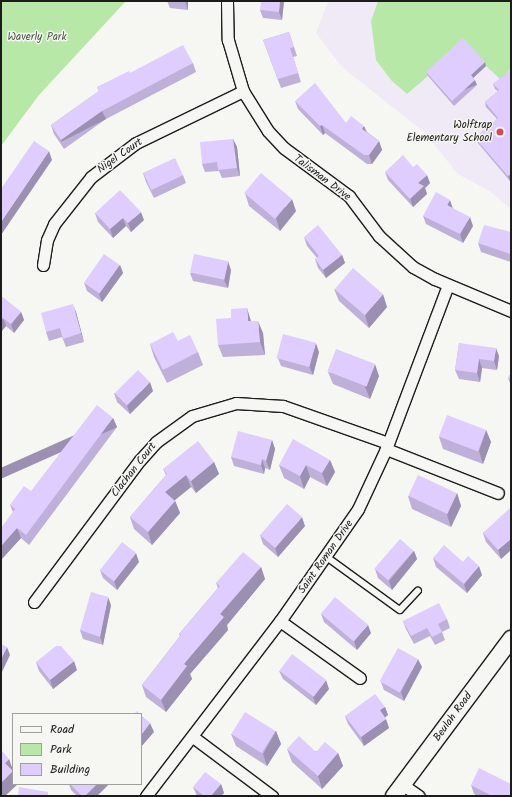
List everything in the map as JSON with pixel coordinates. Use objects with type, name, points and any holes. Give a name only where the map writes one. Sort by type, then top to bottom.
[{"type":"main road","name":"Beulah Road","points":[[399,790],[511,639]]},
{"type":"street","name":"Talisman Drive","points":[[227,1],[228,40],[243,91],[268,131],[284,148],[349,196],[394,252],[413,267],[448,285],[511,311]]},
{"type":"street","name":"Nigel Court","points":[[43,265],[47,240],[54,224],[91,177],[136,143],[243,91]]},
{"type":"street","name":"Saint Roman Drive","points":[[146,796],[193,737],[280,621],[327,557],[358,509],[387,446],[448,285]]},
{"type":"street","name":"Clachan Court","points":[[34,602],[140,460],[156,442],[192,416],[236,403],[275,405],[387,446],[498,493]]},
{"type":"street","points":[[280,621],[360,678]]},
{"type":"street","points":[[193,737],[272,796]]},
{"type":"street","points":[[399,790],[420,796]]},
{"type":"lane","points":[[327,557],[400,610],[418,591]]},
{"type":"shaded area","name":"Wolftrap Elementary School","points":[[328,1],[511,1],[511,209],[491,192],[458,174],[424,132],[342,67],[316,33]]},
{"type":"green space","name":"Waverly Park","points":[[1,1],[126,1],[39,95],[1,146]]},
{"type":"green space","points":[[378,1],[511,1],[511,69],[500,79],[486,66],[428,76],[407,94],[391,80],[376,60],[371,21]]},
{"type":"building","points":[[261,1],[280,1],[279,12],[260,10]]},
{"type":"building","points":[[289,32],[294,47],[290,48],[298,73],[278,79],[263,40]]},
{"type":"building","points":[[463,38],[485,62],[471,75],[475,80],[452,101],[426,72]]},
{"type":"building","points":[[183,45],[193,63],[102,111],[61,140],[51,125],[99,91],[97,87],[129,71],[130,73]]},
{"type":"building","name":"Wolftrap Elementary School","points":[[510,71],[511,174],[508,176],[475,138],[498,118],[485,102],[499,90],[493,84]]},
{"type":"building","points":[[315,83],[346,123],[351,116],[364,126],[362,129],[379,141],[369,155],[364,155],[322,125],[320,126],[295,101]]},
{"type":"building","points":[[233,139],[237,168],[218,170],[217,162],[202,164],[200,142]]},
{"type":"building","points":[[34,141],[49,151],[1,222],[1,189]]},
{"type":"building","points":[[403,155],[413,167],[417,164],[427,175],[418,183],[424,186],[410,199],[385,172]]},
{"type":"building","points":[[175,158],[183,175],[151,190],[143,173]]},
{"type":"building","points":[[261,173],[292,199],[275,219],[244,193]]},
{"type":"building","points":[[120,190],[141,212],[128,223],[123,218],[110,229],[95,213]]},
{"type":"building","points":[[436,192],[450,200],[447,205],[470,217],[460,234],[423,216]]},
{"type":"building","points":[[318,225],[342,255],[323,270],[315,259],[319,256],[304,237]]},
{"type":"building","points":[[484,225],[511,232],[510,254],[478,243]]},
{"type":"building","points":[[104,254],[120,265],[99,294],[84,283]]},
{"type":"building","points":[[194,254],[228,261],[224,280],[190,273]]},
{"type":"building","points":[[353,268],[383,294],[365,315],[335,289]]},
{"type":"building","points":[[1,296],[21,312],[11,324],[3,318],[1,320]]},
{"type":"building","points":[[73,304],[81,333],[63,339],[60,328],[46,332],[41,313]]},
{"type":"building","points":[[247,308],[248,321],[258,321],[260,342],[218,345],[216,319],[231,318],[231,309]]},
{"type":"building","points":[[173,332],[178,341],[190,335],[198,352],[163,370],[150,344]]},
{"type":"building","points":[[283,334],[316,343],[309,367],[277,358]]},
{"type":"building","points":[[459,343],[496,348],[494,361],[479,359],[477,373],[455,370]]},
{"type":"building","points":[[336,349],[375,364],[367,386],[327,371]]},
{"type":"building","points":[[138,370],[150,382],[127,405],[115,393]]},
{"type":"building","points":[[97,405],[113,418],[26,535],[17,528],[1,546],[1,528],[15,509],[10,505],[24,486],[31,491]]},
{"type":"building","points":[[447,415],[486,430],[478,452],[439,436]]},
{"type":"building","points":[[238,431],[272,440],[266,461],[262,459],[261,465],[231,457]]},
{"type":"building","points":[[293,439],[330,460],[322,473],[306,465],[300,476],[279,465]]},
{"type":"building","points":[[198,441],[214,462],[191,481],[186,475],[165,492],[175,501],[148,532],[130,517],[167,474],[163,469]]},
{"type":"building","points":[[418,475],[457,493],[447,514],[408,496]]},
{"type":"building","points":[[287,504],[302,517],[275,548],[260,535]]},
{"type":"building","points":[[510,508],[511,539],[498,550],[483,533]]},
{"type":"building","points":[[400,539],[414,551],[388,580],[374,568]]},
{"type":"building","points":[[122,542],[136,553],[114,581],[100,570]]},
{"type":"building","points":[[444,545],[463,562],[468,556],[479,566],[464,584],[433,558]]},
{"type":"building","points":[[243,552],[261,567],[220,614],[224,617],[184,664],[187,666],[161,700],[142,685],[181,635],[179,634],[220,586],[216,583]]},
{"type":"building","points":[[91,592],[108,597],[100,637],[80,630]]},
{"type":"building","points":[[335,597],[368,625],[354,641],[321,614]]},
{"type":"building","points":[[439,603],[447,619],[438,624],[442,632],[432,637],[427,628],[411,636],[403,621]]},
{"type":"building","points":[[1,644],[7,647],[1,659]]},
{"type":"building","points":[[56,646],[61,646],[74,661],[50,680],[36,662]]},
{"type":"building","points":[[398,648],[418,659],[400,692],[380,681]]},
{"type":"building","points":[[292,654],[326,680],[314,697],[279,671]]},
{"type":"building","points":[[375,694],[385,707],[380,710],[386,719],[361,737],[345,716]]},
{"type":"building","points":[[245,712],[276,731],[262,753],[231,734]]},
{"type":"building","points":[[142,716],[150,723],[142,734]]},
{"type":"building","points":[[299,736],[316,752],[325,742],[338,753],[318,776],[287,749]]},
{"type":"building","points":[[1,750],[9,759],[5,763],[12,770],[12,772],[1,783]]},
{"type":"building","points":[[479,768],[511,784],[511,796],[492,796],[471,785]]},
{"type":"building","points":[[205,772],[221,784],[211,796],[204,796],[193,787]]},
{"type":"building","points":[[71,785],[96,785],[85,796],[82,796]]},
{"type":"building","points":[[19,787],[48,792],[48,796],[18,796]]},
{"type":"place","name":"Wolftrap Elementary School","points":[[500,132]]}]
